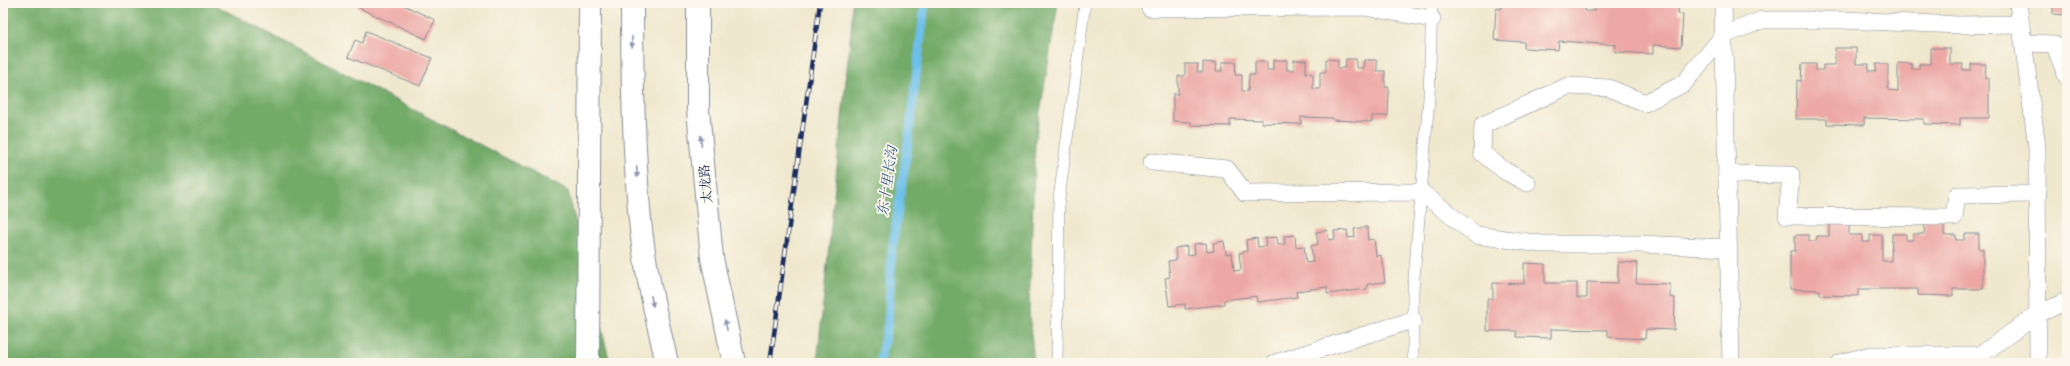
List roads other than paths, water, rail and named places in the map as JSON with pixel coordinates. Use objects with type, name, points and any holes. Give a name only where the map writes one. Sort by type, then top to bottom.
[{"type":"street","points":[[588,363],[590,3]]},
{"type":"street","points":[[632,3],[632,94],[639,210],[652,300],[667,363]]},
{"type":"street","name":"太龙路","points":[[698,3],[698,110],[712,258],[734,363]]},
{"type":"street","points":[[1723,3],[1731,363]]},
{"type":"street","points":[[2018,3],[2038,148],[2038,363]]},
{"type":"street","points":[[1150,8],[1364,7],[1432,11]]},
{"type":"street","points":[[1527,183],[1505,171],[1482,153],[1483,125],[1542,96],[1568,86],[1609,88],[1645,103],[1683,84],[1724,35],[1762,20],[1842,20],[1959,25],[2021,24]]},
{"type":"street","points":[[2024,43],[2054,44],[2067,77]]},
{"type":"street","points":[[1152,162],[1227,168],[1245,193],[1421,192],[1476,235],[1541,244],[1639,244],[1728,248]]},
{"type":"street","points":[[1727,174],[1791,175],[1787,216],[1954,217],[1958,195],[2038,194]]},
{"type":"street","points":[[1840,363],[1871,356],[1980,355],[2038,314],[2067,301]]},
{"type":"street","points":[[1275,363],[1413,320]]},
{"type":"lane","points":[[1057,363],[1059,199],[1085,3]]},
{"type":"lane","points":[[1413,363],[1413,290],[1429,98],[1432,11]]},
{"type":"waterway","name":"东十里长沟","points":[[879,363],[888,324],[892,251],[908,143],[925,3]]},
{"type":"railway","points":[[770,363],[820,3]]}]
